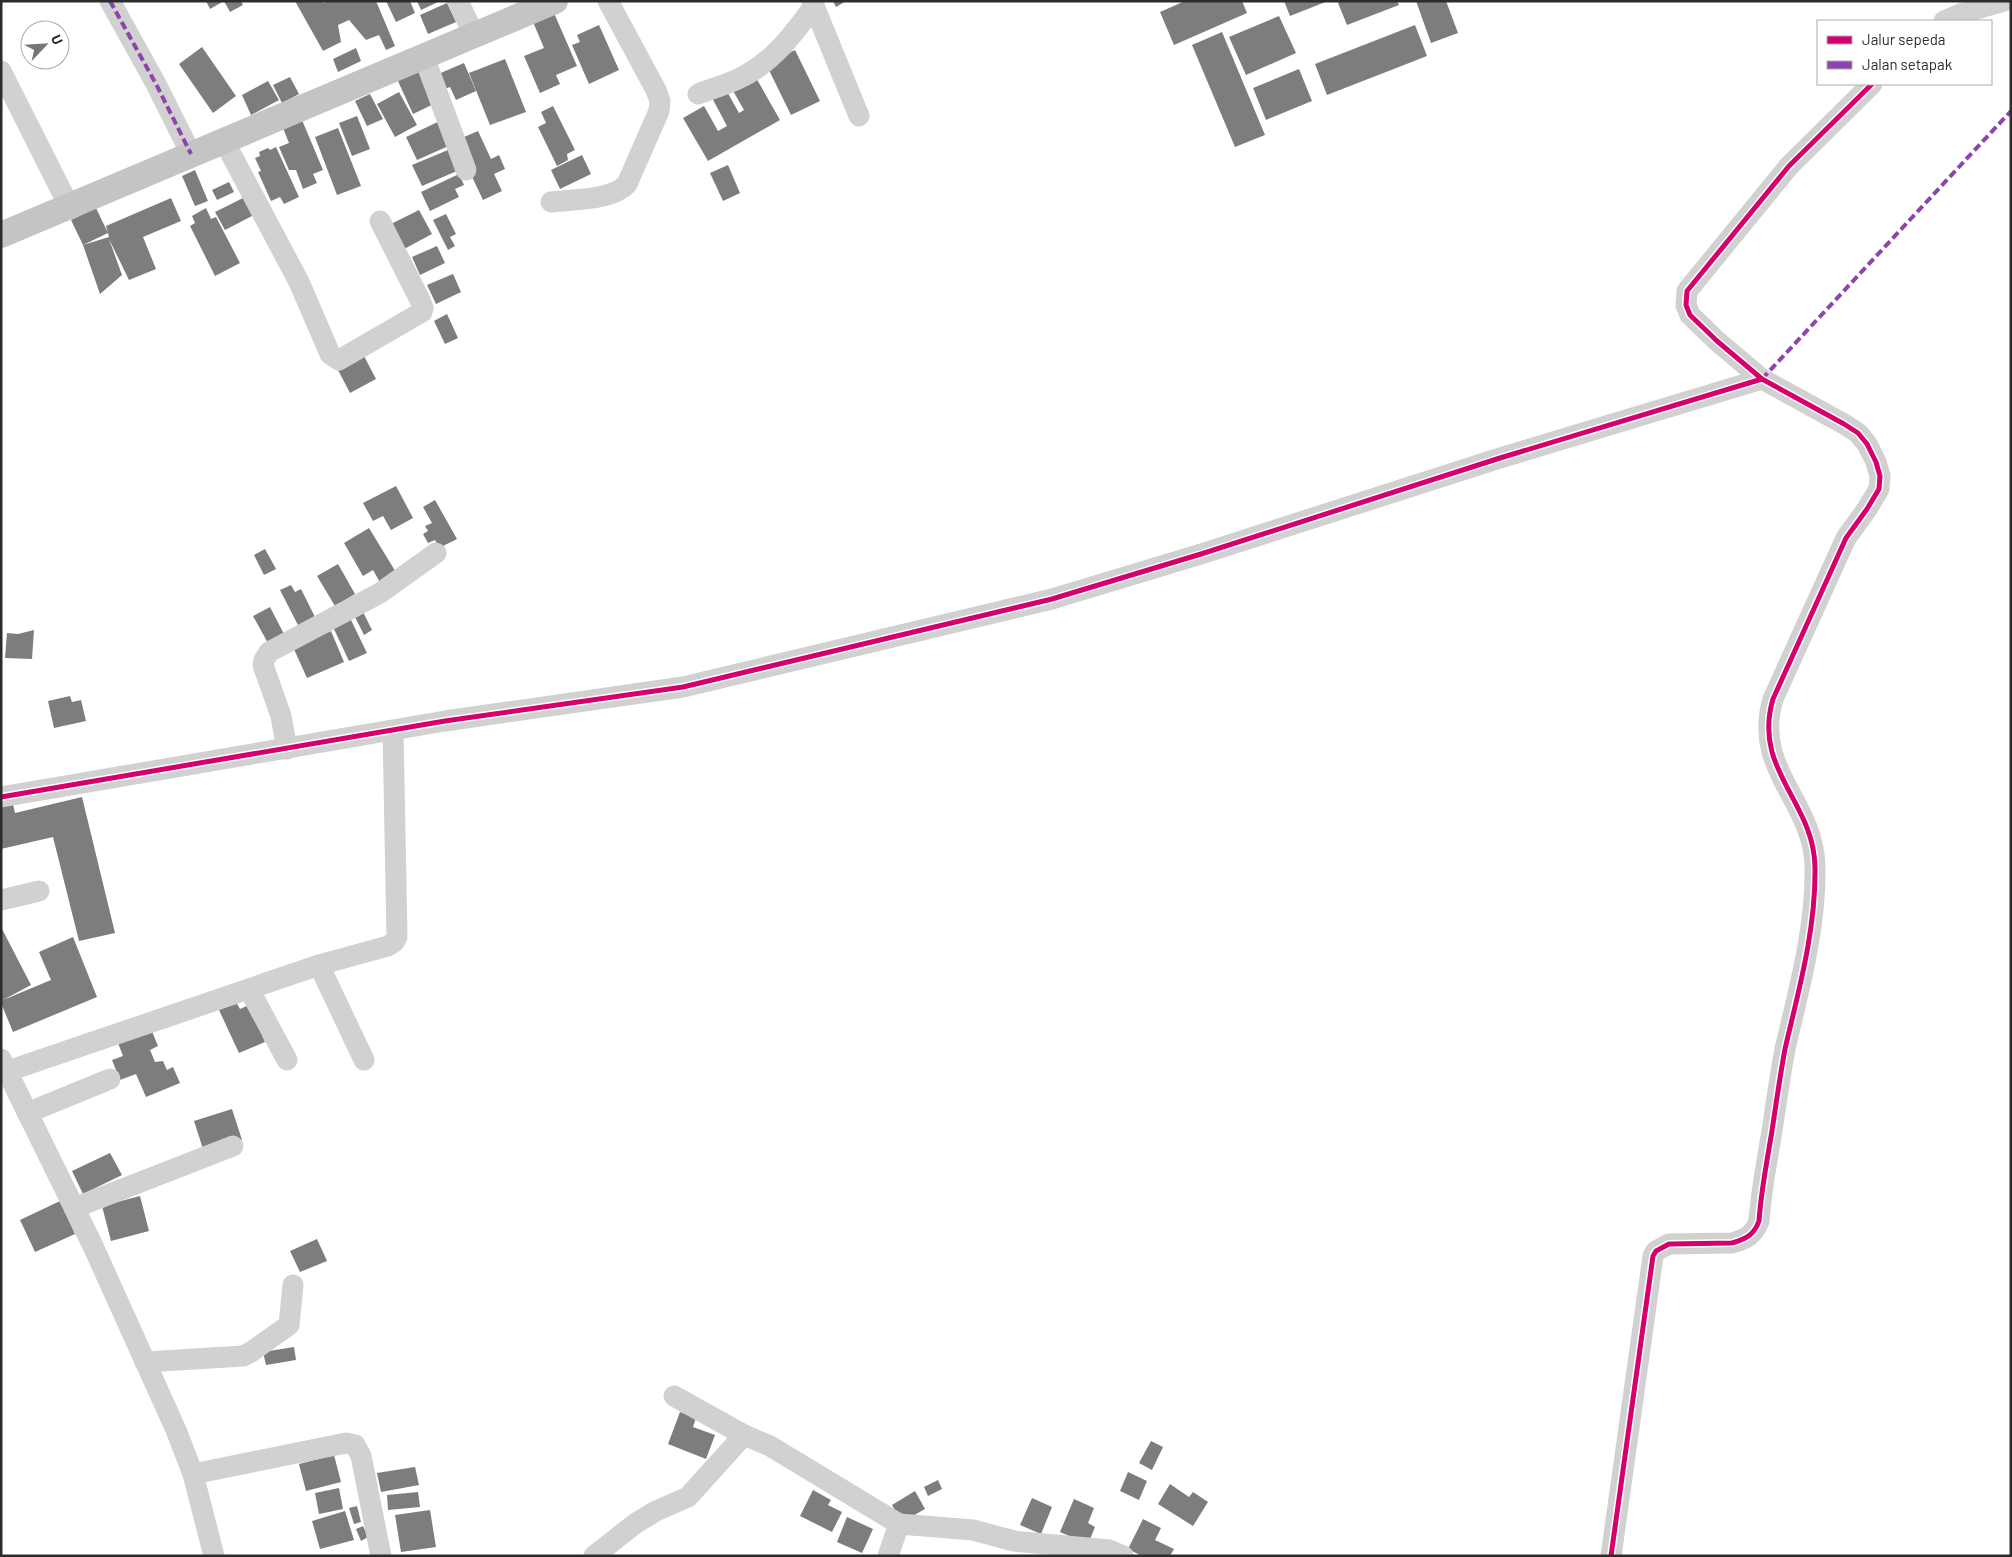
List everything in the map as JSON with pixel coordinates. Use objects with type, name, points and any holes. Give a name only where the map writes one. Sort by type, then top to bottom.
[{"type":"main road","points":[[1,235],[555,1]]},
{"type":"street","points":[[110,1],[156,84],[191,154]]},
{"type":"street","points":[[458,1],[474,36]]},
{"type":"street","points":[[551,202],[606,196],[627,184],[659,111],[660,101],[656,90],[608,1]]},
{"type":"street","points":[[1946,20],[2004,1]]},
{"type":"street","points":[[698,94],[738,79],[757,68],[790,39],[814,4]]},
{"type":"street","points":[[814,4],[859,116]]},
{"type":"street","points":[[424,57],[466,170]]},
{"type":"street","points":[[1,71],[69,206]]},
{"type":"street","points":[[1611,1556],[1653,1256],[1656,1251],[1669,1244],[1732,1243],[1741,1240],[1750,1236],[1755,1230],[1758,1221],[1785,1051],[1809,946],[1815,865],[1812,840],[1806,823],[1773,758],[1768,739],[1770,711],[1773,699],[1846,538],[1879,489],[1880,476],[1876,462],[1867,444],[1858,434],[1844,424],[1762,379],[1717,341],[1690,315],[1686,305],[1687,291],[1789,166],[1871,85]]},
{"type":"street","points":[[224,142],[299,282],[330,354],[340,360],[422,312],[423,308],[420,300],[380,221]]},
{"type":"street","points":[[1,797],[445,721],[683,687],[1052,599],[1201,554],[1500,458],[1762,379]]},
{"type":"street","points":[[286,749],[281,716],[263,665],[266,657],[274,650],[380,593],[436,553]]},
{"type":"street","points":[[214,1556],[194,1474],[93,1246],[4,1065],[249,989],[319,965],[388,946],[394,942],[397,937],[393,731]]},
{"type":"street","points":[[1,900],[39,891]]},
{"type":"street","points":[[319,965],[364,1060]]},
{"type":"street","points":[[249,989],[287,1060]]},
{"type":"street","points":[[27,1113],[110,1079]]},
{"type":"street","points":[[74,1208],[233,1146]]},
{"type":"street","points":[[145,1362],[236,1357],[252,1352],[290,1325],[293,1285]]},
{"type":"street","points":[[674,1396],[744,1435],[770,1446],[899,1524],[973,1530],[1014,1540],[1109,1550],[1123,1556]]},
{"type":"street","points":[[594,1556],[636,1523],[656,1511],[688,1497],[744,1435]]},
{"type":"street","points":[[194,1474],[346,1443],[355,1445],[361,1456],[381,1556]]},
{"type":"street","points":[[888,1556],[899,1524]]},
{"type":"building","points":[[206,1],[224,1],[210,9]]},
{"type":"building","points":[[224,1],[241,1],[243,5],[230,12]]},
{"type":"building","points":[[295,1],[323,1],[324,3],[327,1],[376,1],[395,46],[386,50],[379,35],[366,40],[349,20],[338,25],[341,42],[323,51]]},
{"type":"building","points":[[386,1],[410,1],[415,13],[396,22]]},
{"type":"building","points":[[417,1],[440,1],[421,10]]},
{"type":"building","points":[[833,1],[846,1],[836,7]]},
{"type":"building","points":[[1185,1],[1242,1],[1247,13],[1174,45],[1160,12]]},
{"type":"building","points":[[1284,1],[1328,1],[1290,16]]},
{"type":"building","points":[[1341,1],[1397,1],[1399,5],[1347,25],[1338,3]]},
{"type":"building","points":[[1416,1],[1446,1],[1458,33],[1431,43]]},
{"type":"building","points":[[447,3],[456,22],[428,34],[420,15]]},
{"type":"building","points":[[554,13],[577,66],[556,75],[560,84],[540,93],[524,56],[544,48],[533,22]]},
{"type":"building","points":[[1279,16],[1296,53],[1246,75],[1229,37]]},
{"type":"building","points":[[599,25],[619,70],[589,84],[572,45],[580,42],[577,35]]},
{"type":"building","points":[[1415,25],[1427,56],[1327,95],[1315,64]]},
{"type":"building","points":[[1222,32],[1265,135],[1235,147],[1192,45]]},
{"type":"building","points":[[202,47],[236,96],[213,113],[179,64]]},
{"type":"building","points":[[356,48],[361,61],[338,72],[333,59]]},
{"type":"building","points":[[795,50],[820,101],[791,115],[766,64]]},
{"type":"building","points":[[505,59],[526,112],[490,125],[469,73]]},
{"type":"building","points":[[464,63],[476,91],[456,100],[450,87],[442,90],[436,75]]},
{"type":"building","points":[[423,68],[438,102],[413,114],[397,79]]},
{"type":"building","points":[[1299,69],[1312,101],[1266,120],[1253,88]]},
{"type":"building","points":[[755,76],[780,120],[708,161],[683,118],[704,106],[718,131],[727,126],[711,96],[725,88],[739,113],[744,110],[732,89]]},
{"type":"building","points":[[290,77],[299,94],[282,103],[273,85]]},
{"type":"building","points":[[268,81],[279,100],[251,115],[242,95]]},
{"type":"building","points":[[399,92],[417,125],[395,137],[377,104]]},
{"type":"building","points":[[370,94],[383,119],[367,126],[355,101]]},
{"type":"building","points":[[553,106],[575,150],[567,154],[568,160],[557,166],[538,127],[546,123],[541,112]]},
{"type":"building","points":[[357,116],[370,149],[352,156],[339,123]]},
{"type":"building","points":[[302,120],[323,170],[313,174],[317,183],[303,189],[296,170],[289,170],[279,147],[289,143],[283,128]]},
{"type":"building","points":[[442,120],[453,144],[417,160],[406,137]]},
{"type":"building","points":[[338,128],[361,186],[337,195],[315,137]]},
{"type":"building","points":[[478,131],[491,159],[499,155],[505,169],[494,174],[502,191],[483,200],[455,141]]},
{"type":"building","points":[[276,147],[299,197],[284,204],[280,197],[271,201],[258,172],[261,171],[255,158],[260,156],[259,152]]},
{"type":"building","points":[[448,150],[457,171],[422,186],[412,165]]},
{"type":"building","points":[[582,155],[591,174],[560,189],[551,170]]},
{"type":"building","points":[[728,165],[740,193],[723,201],[710,173]]},
{"type":"building","points":[[195,170],[208,201],[195,206],[182,176]]},
{"type":"building","points":[[459,174],[464,185],[455,189],[459,197],[430,211],[421,192]]},
{"type":"building","points":[[229,182],[234,192],[217,200],[212,190]]},
{"type":"building","points":[[245,197],[254,215],[225,230],[215,212]]},
{"type":"building","points":[[171,198],[181,221],[143,237],[156,269],[129,280],[109,239],[122,275],[100,294],[83,245],[109,237],[106,226]]},
{"type":"building","points":[[96,208],[108,233],[83,245],[71,220]]},
{"type":"building","points":[[206,208],[211,219],[216,217],[240,263],[215,276],[190,226],[195,223],[192,216]]},
{"type":"building","points":[[419,210],[432,234],[404,249],[391,224]]},
{"type":"building","points":[[446,214],[456,234],[450,237],[455,246],[448,250],[433,220]]},
{"type":"building","points":[[437,246],[445,263],[420,275],[412,257]]},
{"type":"building","points":[[453,274],[461,292],[436,304],[427,285]]},
{"type":"building","points":[[447,314],[458,338],[445,344],[434,321]]},
{"type":"building","points":[[364,356],[376,379],[350,393],[338,370]]},
{"type":"building","points":[[396,486],[413,518],[391,530],[383,516],[373,521],[363,503]]},
{"type":"building","points":[[435,500],[457,539],[439,548],[435,540],[428,543],[423,534],[428,531],[425,526],[432,523],[423,507]]},
{"type":"building","points":[[369,528],[397,574],[381,584],[373,570],[363,576],[344,543]]},
{"type":"building","points":[[265,549],[276,569],[264,575],[254,555]]},
{"type":"building","points":[[338,564],[355,594],[335,606],[317,576]]},
{"type":"building","points":[[291,585],[295,592],[301,589],[317,621],[300,629],[280,590]]},
{"type":"building","points":[[270,607],[285,636],[269,645],[253,616]]},
{"type":"building","points":[[362,610],[372,630],[364,635],[354,615]]},
{"type":"building","points":[[350,618],[367,653],[349,661],[333,627]]},
{"type":"building","points":[[34,630],[32,659],[5,658],[7,633],[18,634]]},
{"type":"building","points":[[331,631],[344,662],[307,678],[293,647]]},
{"type":"building","points":[[70,696],[72,702],[81,700],[86,721],[54,728],[48,701]]},
{"type":"building","points":[[82,797],[115,933],[79,941],[53,837],[1,849],[1,807],[13,804],[15,813]]},
{"type":"building","points":[[1,927],[31,985],[3,1000],[51,980],[39,952],[73,937],[97,997],[13,1032],[1,1003]]},
{"type":"building","points":[[236,1002],[240,1009],[249,1005],[265,1042],[239,1053],[219,1010]]},
{"type":"building","points":[[151,1029],[158,1046],[150,1050],[155,1062],[163,1061],[167,1070],[173,1067],[180,1083],[146,1097],[136,1074],[120,1080],[112,1060],[123,1056],[118,1043]]},
{"type":"building","points":[[232,1109],[242,1140],[204,1152],[194,1121]]},
{"type":"building","points":[[110,1153],[122,1175],[83,1194],[72,1171]]},
{"type":"building","points":[[140,1196],[149,1231],[111,1241],[102,1206]]},
{"type":"building","points":[[60,1201],[75,1234],[35,1252],[20,1220]]},
{"type":"building","points":[[317,1239],[327,1261],[300,1272],[290,1251]]},
{"type":"building","points":[[294,1347],[296,1360],[266,1365],[263,1352]]},
{"type":"building","points":[[680,1412],[696,1418],[693,1427],[715,1435],[706,1459],[668,1444]]},
{"type":"building","points":[[1151,1441],[1163,1447],[1152,1470],[1139,1463]]},
{"type":"building","points":[[334,1455],[341,1482],[306,1491],[299,1464]]},
{"type":"building","points":[[415,1467],[419,1485],[381,1492],[377,1473]]},
{"type":"building","points":[[1128,1472],[1147,1481],[1139,1500],[1120,1491]]},
{"type":"building","points":[[938,1480],[942,1489],[928,1496],[924,1487]]},
{"type":"building","points":[[1170,1484],[1189,1497],[1193,1492],[1208,1502],[1193,1526],[1158,1504]]},
{"type":"building","points":[[339,1488],[343,1509],[319,1514],[315,1493]]},
{"type":"building","points":[[813,1490],[831,1500],[828,1505],[842,1512],[832,1532],[800,1516]]},
{"type":"building","points":[[915,1491],[925,1509],[902,1522],[892,1505]]},
{"type":"building","points":[[418,1492],[420,1507],[388,1510],[387,1495]]},
{"type":"building","points":[[1032,1498],[1052,1507],[1041,1534],[1020,1525]]},
{"type":"building","points":[[1074,1499],[1094,1508],[1088,1523],[1095,1527],[1088,1544],[1060,1532]]},
{"type":"building","points":[[357,1506],[361,1522],[354,1524],[349,1508]]},
{"type":"building","points":[[430,1510],[436,1547],[401,1552],[395,1515]]},
{"type":"building","points":[[345,1511],[354,1540],[320,1549],[312,1521]]},
{"type":"building","points":[[847,1517],[873,1529],[862,1553],[837,1542]]},
{"type":"building","points":[[1143,1519],[1161,1528],[1155,1540],[1174,1549],[1170,1556],[1142,1556],[1128,1549]]},
{"type":"building","points":[[363,1526],[368,1537],[361,1541],[356,1529]]},
{"type":"marked path","points":[[110,1],[156,84],[191,154]]},
{"type":"marked path","points":[[1762,379],[2011,111]]},
{"type":"cycle path","points":[[1611,1556],[1653,1256],[1656,1251],[1669,1244],[1732,1243],[1752,1233],[1759,1221],[1781,1069],[1806,959],[1815,890],[1812,844],[1805,823],[1777,766],[1771,746],[1769,724],[1773,699],[1846,538],[1879,489],[1880,476],[1876,462],[1867,444],[1858,433],[1762,379],[1690,315],[1686,305],[1687,291],[1789,166],[1871,85]]},
{"type":"cycle path","points":[[1,797],[445,721],[683,687],[1052,599],[1201,554],[1500,458],[1762,379]]}]
